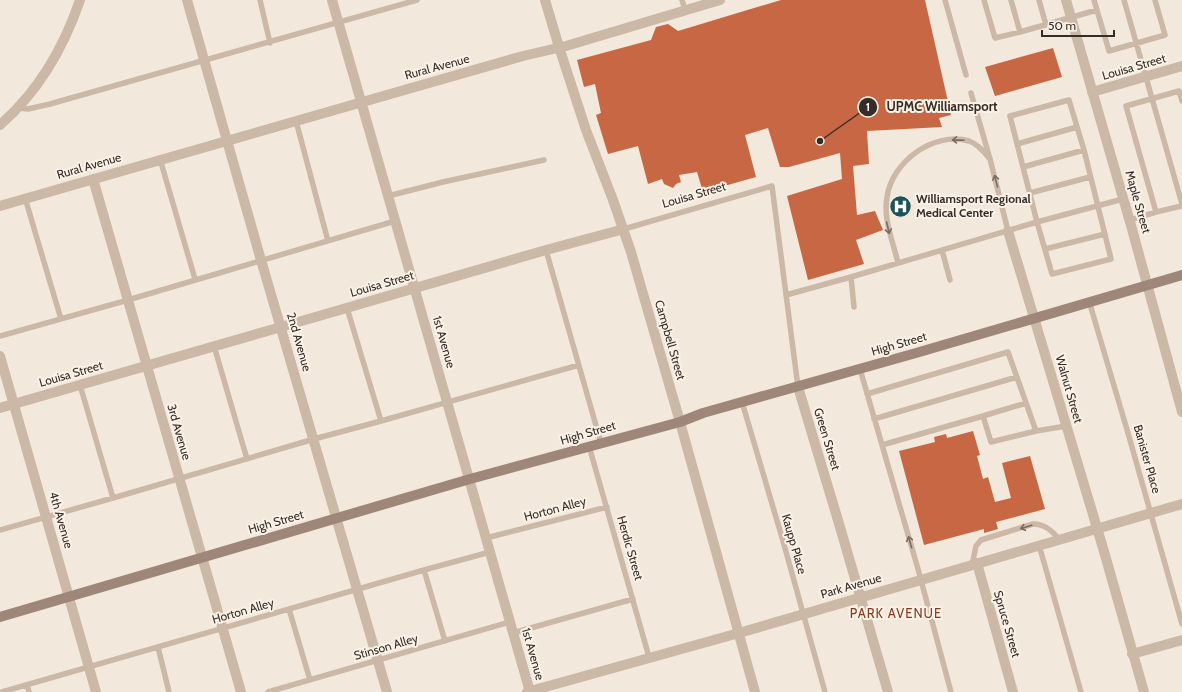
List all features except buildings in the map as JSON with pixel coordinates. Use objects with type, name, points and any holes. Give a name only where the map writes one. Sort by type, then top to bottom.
[{"type":"main road","name":"High Street","points":[[0,617],[470,479],[680,422],[703,413],[798,387],[1182,275]]},
{"type":"street","points":[[0,125],[18,108],[36,86],[54,58],[65,39],[80,0]]},
{"type":"street","name":"2nd Avenue","points":[[187,0],[387,692]]},
{"type":"street","name":"1st Avenue","points":[[332,0],[470,479],[529,692]]},
{"type":"street","name":"Campbell Street","points":[[545,0],[586,130],[624,229],[680,422],[755,692]]},
{"type":"street","name":"Rural Avenue","points":[[0,206],[361,101],[559,47],[720,0]]},
{"type":"street","name":"Maple Street","points":[[1066,0],[1130,220],[1182,412]]},
{"type":"street","name":"Louisa Street","points":[[1092,92],[1182,66]]},
{"type":"street","name":"3rd Avenue","points":[[93,179],[241,692]]},
{"type":"street","name":"Louisa Street","points":[[0,408],[546,250],[624,229]]},
{"type":"street","name":"Walnut Street","points":[[1008,231],[1097,528],[1144,692]]},
{"type":"street","name":"4th Avenue","points":[[0,356],[96,692]]},
{"type":"street","name":"Green Street","points":[[798,387],[888,692]]},
{"type":"street","name":"Park Avenue","points":[[529,692],[649,657],[739,633],[1182,504]]},
{"type":"street","name":"Spruce Street","points":[[974,564],[1013,692]]},
{"type":"street","points":[[1132,654],[1182,640]]},
{"type":"lane","points":[[260,0],[270,42]]},
{"type":"lane","points":[[18,108],[28,109],[50,104],[417,0]]},
{"type":"lane","points":[[682,0],[685,10]]},
{"type":"lane","points":[[945,0],[966,75]]},
{"type":"lane","points":[[984,0],[995,38],[1097,10]]},
{"type":"lane","points":[[1011,0],[1020,32]]},
{"type":"lane","points":[[1039,0],[1046,25]]},
{"type":"lane","points":[[1094,0],[1109,51],[1165,35],[1155,0]]},
{"type":"lane","points":[[1124,0],[1182,205],[1130,220]]},
{"type":"lane","points":[[1156,212],[1126,106],[1179,91],[1182,101]]},
{"type":"lane","name":"Walnut Street","points":[[971,93],[990,158],[1008,231]]},
{"type":"lane","points":[[1069,100],[1084,150],[1111,259],[1052,274],[1017,144],[1010,116],[1069,100]]},
{"type":"lane","points":[[296,121],[328,241]]},
{"type":"lane","points":[[1017,144],[1077,127]]},
{"type":"lane","points":[[898,263],[886,219],[886,198],[892,181],[904,163],[915,152],[928,146],[950,140],[970,141],[981,148],[990,158]]},
{"type":"lane","points":[[1023,167],[1084,150]]},
{"type":"lane","points":[[160,159],[195,279]]},
{"type":"lane","points":[[388,196],[443,182],[544,160]]},
{"type":"lane","points":[[1030,193],[1090,177]]},
{"type":"lane","name":"Louisa Street","points":[[624,229],[772,186]]},
{"type":"lane","name":"Green Street","points":[[772,186],[798,387]]},
{"type":"lane","points":[[25,198],[61,319]]},
{"type":"lane","points":[[786,295],[1037,222],[1124,199]]},
{"type":"lane","points":[[0,336],[128,300],[395,221]]},
{"type":"lane","points":[[1045,249],[1105,234]]},
{"type":"lane","points":[[546,250],[601,443]]},
{"type":"lane","points":[[942,250],[950,280]]},
{"type":"lane","points":[[851,277],[854,307]]},
{"type":"lane","name":"Banister Place","points":[[1089,301],[1182,624]]},
{"type":"lane","points":[[347,308],[381,421]]},
{"type":"lane","points":[[214,346],[247,459]]},
{"type":"lane","points":[[868,394],[1008,352],[1036,431]]},
{"type":"lane","points":[[0,530],[579,364]]},
{"type":"lane","points":[[860,369],[921,580],[951,692]]},
{"type":"lane","points":[[874,419],[1017,377]]},
{"type":"lane","points":[[80,385],[113,498]]},
{"type":"lane","name":"Kaupp Place","points":[[742,402],[825,692]]},
{"type":"lane","points":[[882,445],[1026,404]]},
{"type":"lane","points":[[983,416],[991,442],[1036,431],[1066,426]]},
{"type":"lane","name":"Herdic Street","points":[[589,446],[649,657]]},
{"type":"lane","name":"Horton Alley","points":[[486,538],[607,507]]},
{"type":"lane","points":[[974,564],[976,546],[981,540],[1033,524],[1040,524],[1046,527],[1059,539]]},
{"type":"lane","points":[[1039,545],[1081,692]]},
{"type":"lane","name":"Horton Alley","points":[[2,692],[490,552]]},
{"type":"lane","points":[[424,570],[445,641]]},
{"type":"lane","points":[[513,633],[633,599]]},
{"type":"lane","points":[[289,609],[310,680]]},
{"type":"lane","name":"Stinson Alley","points":[[268,692],[510,622]]},
{"type":"lane","points":[[158,647],[168,692]]},
{"type":"lane","points":[[27,685],[29,692]]},
{"type":"place","name":"UPMC Williamsport","points":[[820,141]]},
{"type":"place","name":"Williamsport Regional Medical Center","points":[[901,206]]},
{"type":"district","name":"PARK AVENUE","points":[[896,613]]}]
